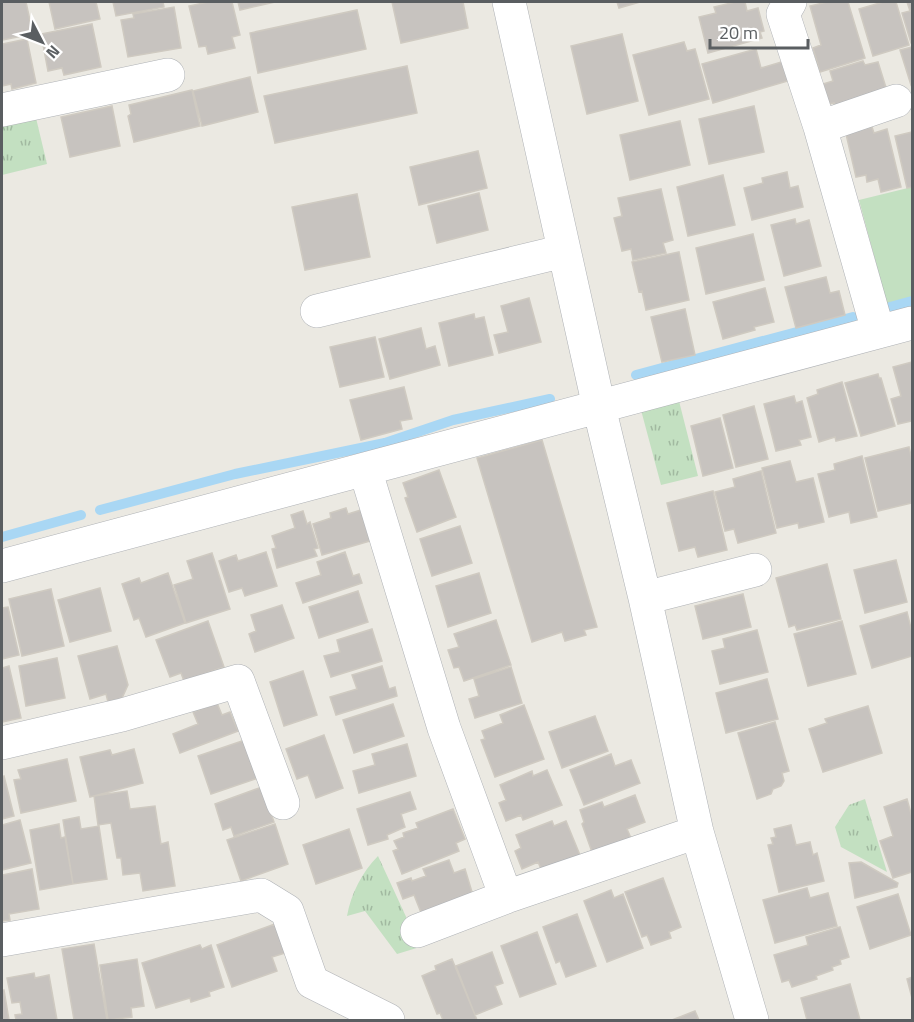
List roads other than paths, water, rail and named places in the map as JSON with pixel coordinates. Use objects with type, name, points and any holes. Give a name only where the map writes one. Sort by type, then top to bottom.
[{"type":"street","points":[[509,2],[697,832],[752,1020]]},
{"type":"street","points":[[790,2],[783,14],[820,128],[878,331]]},
{"type":"street","points":[[2,110],[168,75]]},
{"type":"street","points":[[820,128],[896,101]]},
{"type":"street","points":[[317,311],[564,251]]},
{"type":"street","points":[[2,566],[912,323]]},
{"type":"street","points":[[365,469],[444,728],[506,897]]},
{"type":"street","points":[[645,598],[755,570]]},
{"type":"street","points":[[2,743],[122,714],[238,681],[283,803]]},
{"type":"street","points":[[417,931],[506,897],[697,832]]},
{"type":"street","points":[[2,940],[261,895],[287,911],[312,982],[388,1020]]},
{"type":"waterway","points":[[890,307],[912,301]]},
{"type":"waterway","points":[[636,375],[853,317]]},
{"type":"waterway","points":[[100,510],[235,474],[385,443],[453,420],[550,399]]},
{"type":"waterway","points":[[2,537],[81,515]]}]
